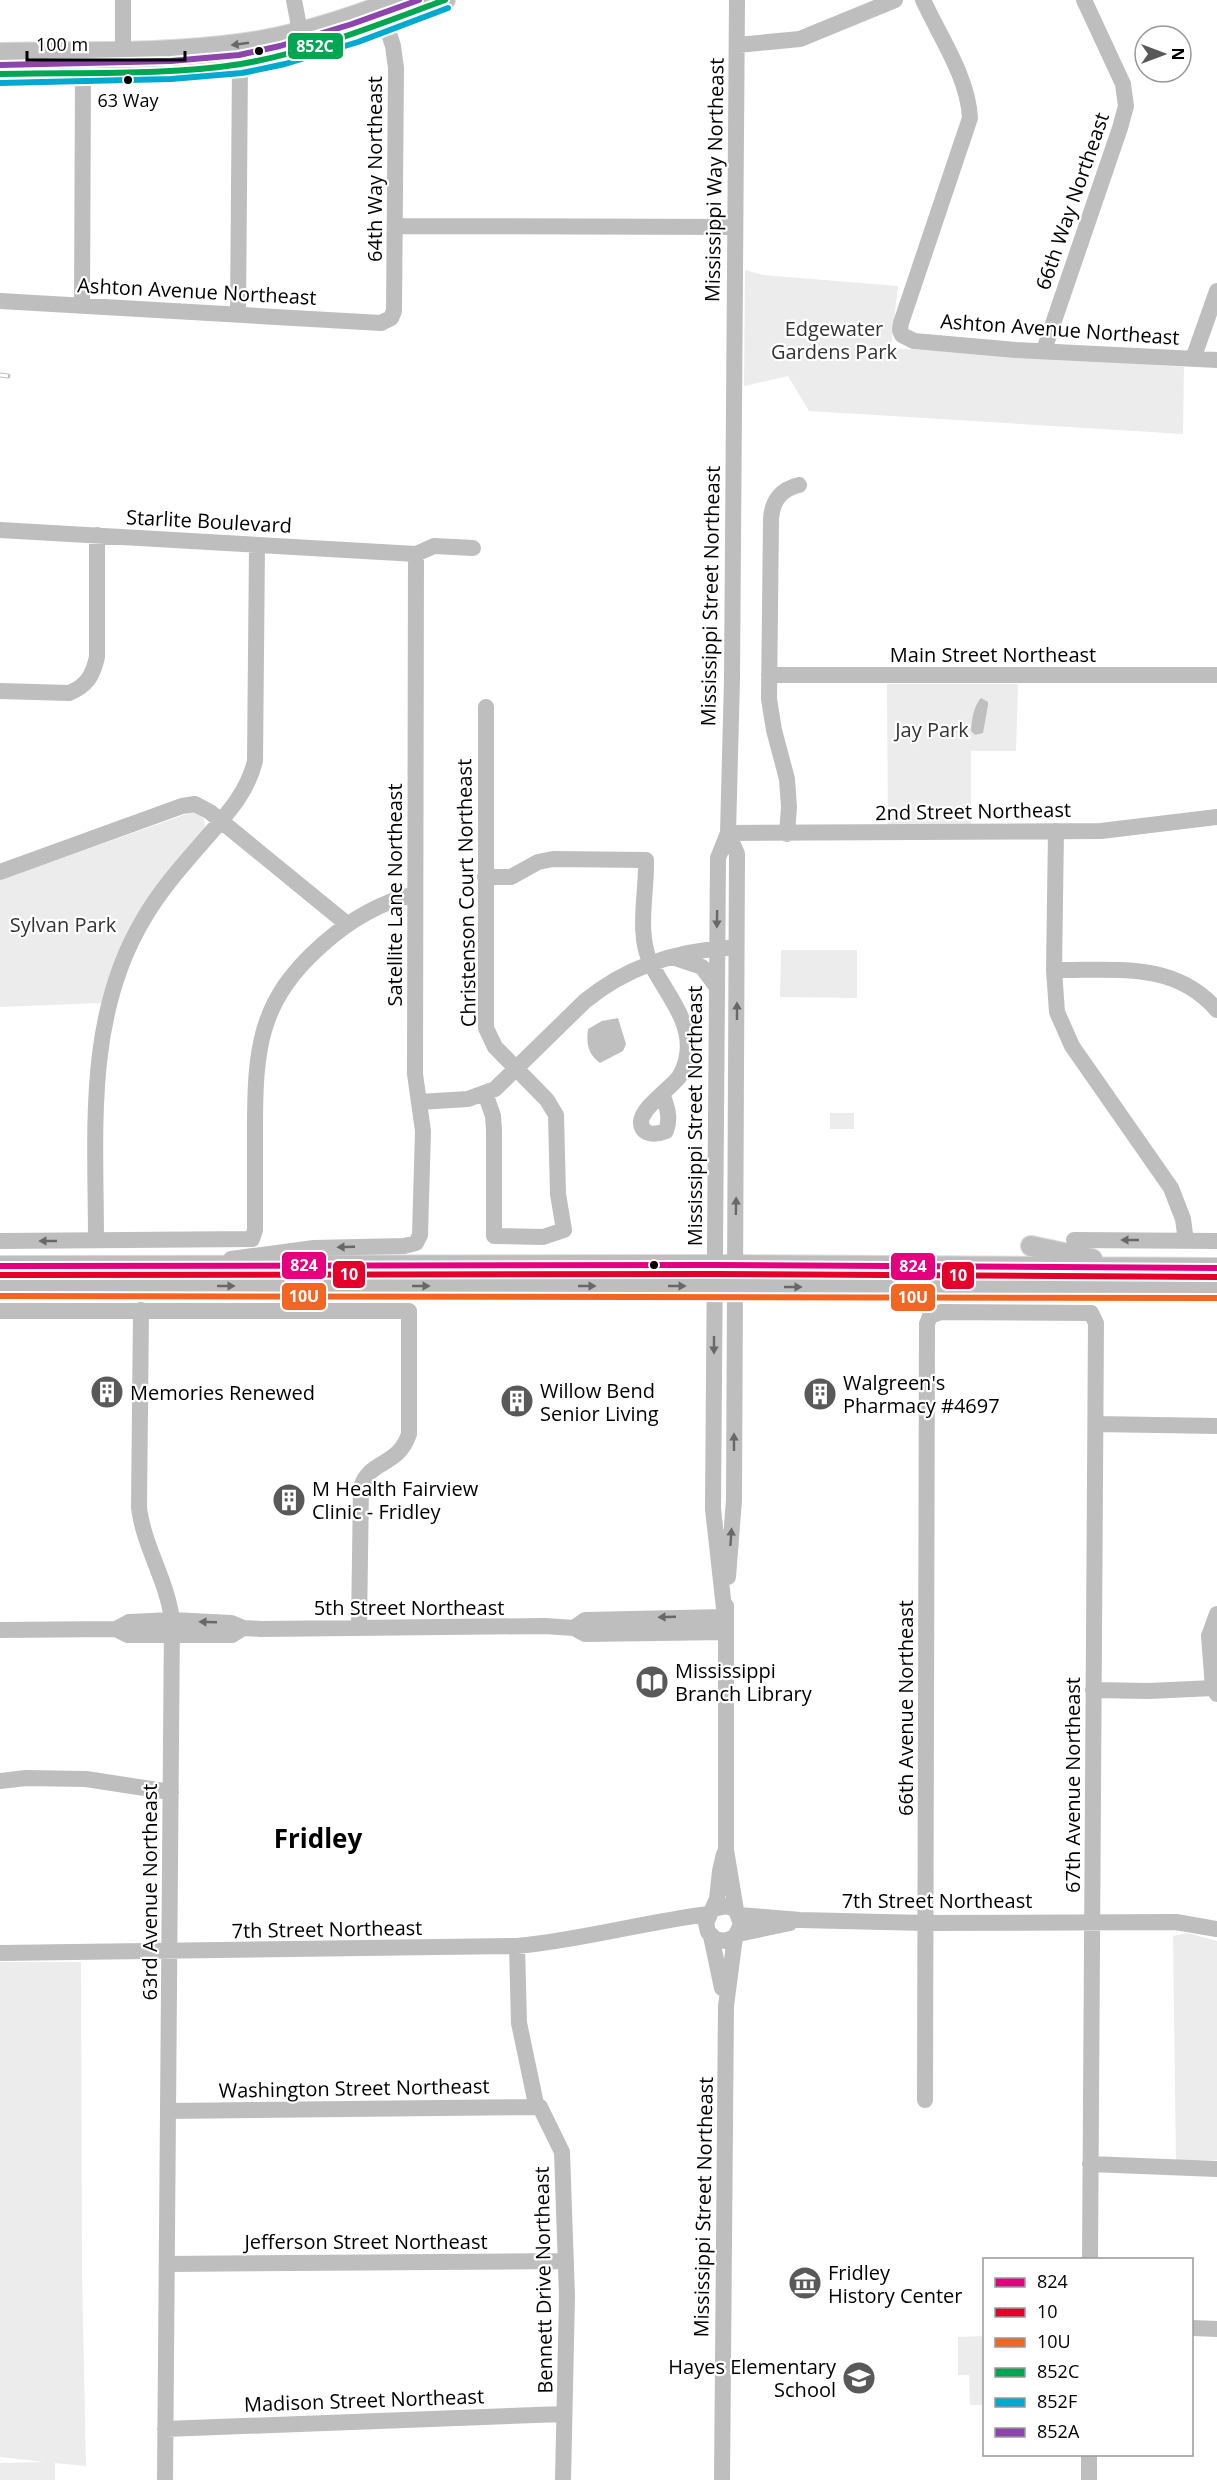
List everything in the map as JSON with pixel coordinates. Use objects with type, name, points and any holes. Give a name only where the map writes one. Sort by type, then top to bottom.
[{"type":"main road","points":[[0,53],[227,46],[300,32],[351,18],[397,0]]},
{"type":"main road","points":[[0,74],[171,70],[240,64],[355,33],[445,0]]},
{"type":"main road","points":[[1030,1246],[1126,1268]]},
{"type":"main road","points":[[0,1266],[735,1265],[1217,1268]]},
{"type":"main road","points":[[0,1287],[714,1286],[1217,1289]]},
{"type":"street","points":[[123,0],[124,71]]},
{"type":"street","points":[[294,0],[300,32]]},
{"type":"street","name":"Mississippi Way Northeast","points":[[734,360],[736,0]]},
{"type":"street","points":[[736,45],[800,39],[895,0]]},
{"type":"street","name":"Ashton Avenue Northeast","points":[[923,0],[961,81],[969,104],[970,118],[901,324],[902,335],[914,340],[1217,360]]},
{"type":"street","name":"66th Way Northeast","points":[[1044,350],[1126,106],[1123,84],[1084,0]]},
{"type":"street","name":"64th Way Northeast","points":[[385,21],[393,46],[396,68],[394,311],[391,318]]},
{"type":"street","points":[[238,315],[240,64]]},
{"type":"street","points":[[82,306],[83,72]]},
{"type":"street","points":[[395,226],[734,227]]},
{"type":"street","points":[[1194,359],[1217,291]]},
{"type":"street","name":"Ashton Avenue Northeast","points":[[0,301],[381,323],[391,318]]},
{"type":"street","name":"Mississippi Street Northeast","points":[[725,1624],[713,1509],[716,949],[718,858],[728,833],[732,679],[734,360]]},
{"type":"street","points":[[787,834],[789,807],[787,779],[771,715],[769,675],[771,510],[777,497],[792,486],[799,485]]},
{"type":"street","name":"Starlite Boulevard","points":[[0,530],[416,554],[434,546],[473,548]]},
{"type":"street","points":[[0,691],[69,693],[89,681],[97,657],[97,535]]},
{"type":"street","points":[[96,1240],[97,1070],[102,1030],[109,1003],[130,945],[143,920],[175,874],[222,821],[246,786],[255,761],[257,545]]},
{"type":"street","name":"Satellite Lane Northeast","points":[[199,1265],[240,1257],[314,1248],[411,1246],[416,1243],[420,1235],[423,1131],[415,1074],[416,554]]},
{"type":"street","name":"Main Street Northeast","points":[[769,675],[1217,675]]},
{"type":"street","name":"Christenson Court Northeast","points":[[485,1093],[493,1116],[494,1130],[494,1236],[543,1237],[564,1230],[558,1194],[556,1115],[547,1101],[495,1047],[486,1028],[486,707]]},
{"type":"street","points":[[0,872],[182,806],[195,804],[222,821],[347,924]]},
{"type":"street","name":"2nd Street Northeast","points":[[728,833],[1056,831],[1134,828],[1217,817]]},
{"type":"street","points":[[1056,831],[1054,970],[1057,1012],[1072,1046],[1171,1188],[1183,1219],[1186,1241]]},
{"type":"street","name":"Mississippi Street Northeast","points":[[728,833],[737,854],[734,1500],[725,1624],[726,1850],[738,1912]]},
{"type":"street","points":[[485,877],[511,877],[538,862],[553,859],[646,860],[644,946],[688,1034],[685,1064],[679,1076],[662,1094]]},
{"type":"street","points":[[0,1241],[252,1239],[255,1230],[255,1079],[262,1033],[270,1010],[295,971],[347,924],[391,900],[415,894]]},
{"type":"street","points":[[419,1102],[468,1099],[495,1089],[601,988],[631,970],[668,957],[736,947]]},
{"type":"street","points":[[668,957],[702,966],[716,986]]},
{"type":"street","points":[[1054,970],[1158,973],[1189,985],[1217,1010]]},
{"type":"street","points":[[1074,1240],[1217,1241]]},
{"type":"street","name":"63rd Avenue Northeast","points":[[141,1310],[139,1508],[145,1539],[164,1582],[172,1627],[165,2480]]},
{"type":"street","points":[[0,1311],[409,1311],[409,1434],[401,1451],[395,1457],[372,1469],[363,1480],[361,1487],[359,1628]]},
{"type":"street","name":"66th Avenue Northeast","points":[[925,2100],[927,1324],[930,1316],[941,1312],[1091,1313]]},
{"type":"street","name":"67th Avenue Northeast","points":[[1090,2258],[1096,1424],[1096,1323],[1091,1313]]},
{"type":"street","points":[[1096,1424],[1217,1426]]},
{"type":"street","points":[[1093,1689],[1215,1691],[1209,1636],[1217,1614]]},
{"type":"street","name":"5th Street Northeast","points":[[0,1630],[116,1629],[129,1622],[232,1635],[243,1628],[574,1628],[585,1620],[725,1624]]},
{"type":"street","points":[[0,1781],[26,1778],[86,1779],[171,1792]]},
{"type":"street","name":"Mississippi Street Northeast","points":[[711,1912],[717,1899],[720,1871],[726,1850]]},
{"type":"street","points":[[722,1905],[738,1912],[741,1924],[736,1935],[725,1941],[710,1934],[706,1923],[711,1912],[722,1905]]},
{"type":"street","name":"7th Street Northeast","points":[[0,1953],[517,1946],[565,1941],[711,1912]]},
{"type":"street","name":"7th Street Northeast","points":[[738,1912],[800,1920],[925,1923],[1176,1922],[1217,1929]]},
{"type":"street","name":"7th Street Northeast","points":[[736,1935],[800,1920]]},
{"type":"street","name":"7th Street Northeast","points":[[652,1924],[698,1929],[710,1934]]},
{"type":"street","name":"Mississippi Street Northeast","points":[[710,1934],[726,2006]]},
{"type":"street","name":"Mississippi Street Northeast","points":[[722,2480],[726,2006],[730,1958],[736,1935]]},
{"type":"street","name":"Bennett Drive Northeast","points":[[517,1946],[519,2023],[536,2104],[540,2107],[562,2152],[566,2261],[563,2480]]},
{"type":"street","name":"Washington Street Northeast","points":[[168,2111],[540,2107]]},
{"type":"street","points":[[1090,2164],[1217,2169]]},
{"type":"street","name":"Jefferson Street Northeast","points":[[167,2264],[566,2261]]},
{"type":"street","points":[[1193,2328],[1217,2329]]},
{"type":"street","name":"Madison Street Northeast","points":[[165,2429],[564,2414]]},
{"type":"street","points":[[1089,2456],[1089,2480]]},
{"type":"green space","name":"Edgewater Gardens Park","points":[[745,270],[763,275],[898,286],[891,348],[1184,367],[1183,434],[809,411],[788,376],[744,386]]},
{"type":"green space","name":"Jay Park","points":[[887,684],[1018,684],[1016,751],[971,751],[971,825],[888,827]]},
{"type":"green space","name":"Sylvan Park","points":[[195,811],[204,819],[205,827],[101,1003],[0,1007],[0,880]]},
{"type":"green space","points":[[781,950],[857,950],[857,998],[780,997]]},
{"type":"green space","points":[[830,1113],[854,1113],[854,1129],[830,1129]]},
{"type":"green space","points":[[1188,1933],[1217,1941],[1217,2160],[1176,2161],[1173,1936]]},
{"type":"green space","points":[[0,1962],[81,1962],[82,2273],[86,2466],[55,2463],[55,2480],[0,2480],[0,2463],[44,2462],[0,2457]]},
{"type":"green space","points":[[983,2336],[983,2405],[970,2405],[969,2375],[958,2375],[958,2337]]},
{"type":"shaded area","points":[[981,698],[988,702],[988,705],[983,733],[975,735],[971,731],[972,718]]},
{"type":"shaded area","points":[[618,1018],[626,1044],[623,1051],[600,1063],[589,1048],[588,1029],[602,1021]]},
{"type":"railway","points":[[0,375],[8,376]]},
{"type":"transit line","name":"852A","points":[[0,65],[171,61],[239,55],[280,46],[419,0]]},
{"type":"transit line","name":"852C","points":[[0,74],[152,72],[241,64],[319,45],[445,0]]},
{"type":"transit line","name":"852F","points":[[0,83],[171,79],[242,73],[285,64],[358,42],[448,8]]},
{"type":"transit line","name":"824","points":[[0,1266],[714,1265],[1217,1268]]},
{"type":"transit line","name":"10","points":[[0,1275],[714,1274],[1217,1277]]},
{"type":"transit line","name":"10U","points":[[0,1296],[1217,1298]]},
{"type":"place","name":"63 Way","points":[[128,80]]},
{"type":"place","name":"Memories Renewed","points":[[107,1392]]},
{"type":"place","name":"Walgreen's Pharmacy #4697","points":[[820,1394]]},
{"type":"place","name":"Willow Bend Senior Living","points":[[517,1401]]},
{"type":"place","name":"M Health Fairview Clinic - Fridley","points":[[289,1500]]},
{"type":"place","name":"Mississippi Branch Library","points":[[652,1682]]},
{"type":"place","name":"Fridley History Center","points":[[805,2283]]},
{"type":"place","name":"Hayes Elementary School","points":[[859,2378]]},
{"type":"district","name":"Fridley","points":[[318,1838]]}]
